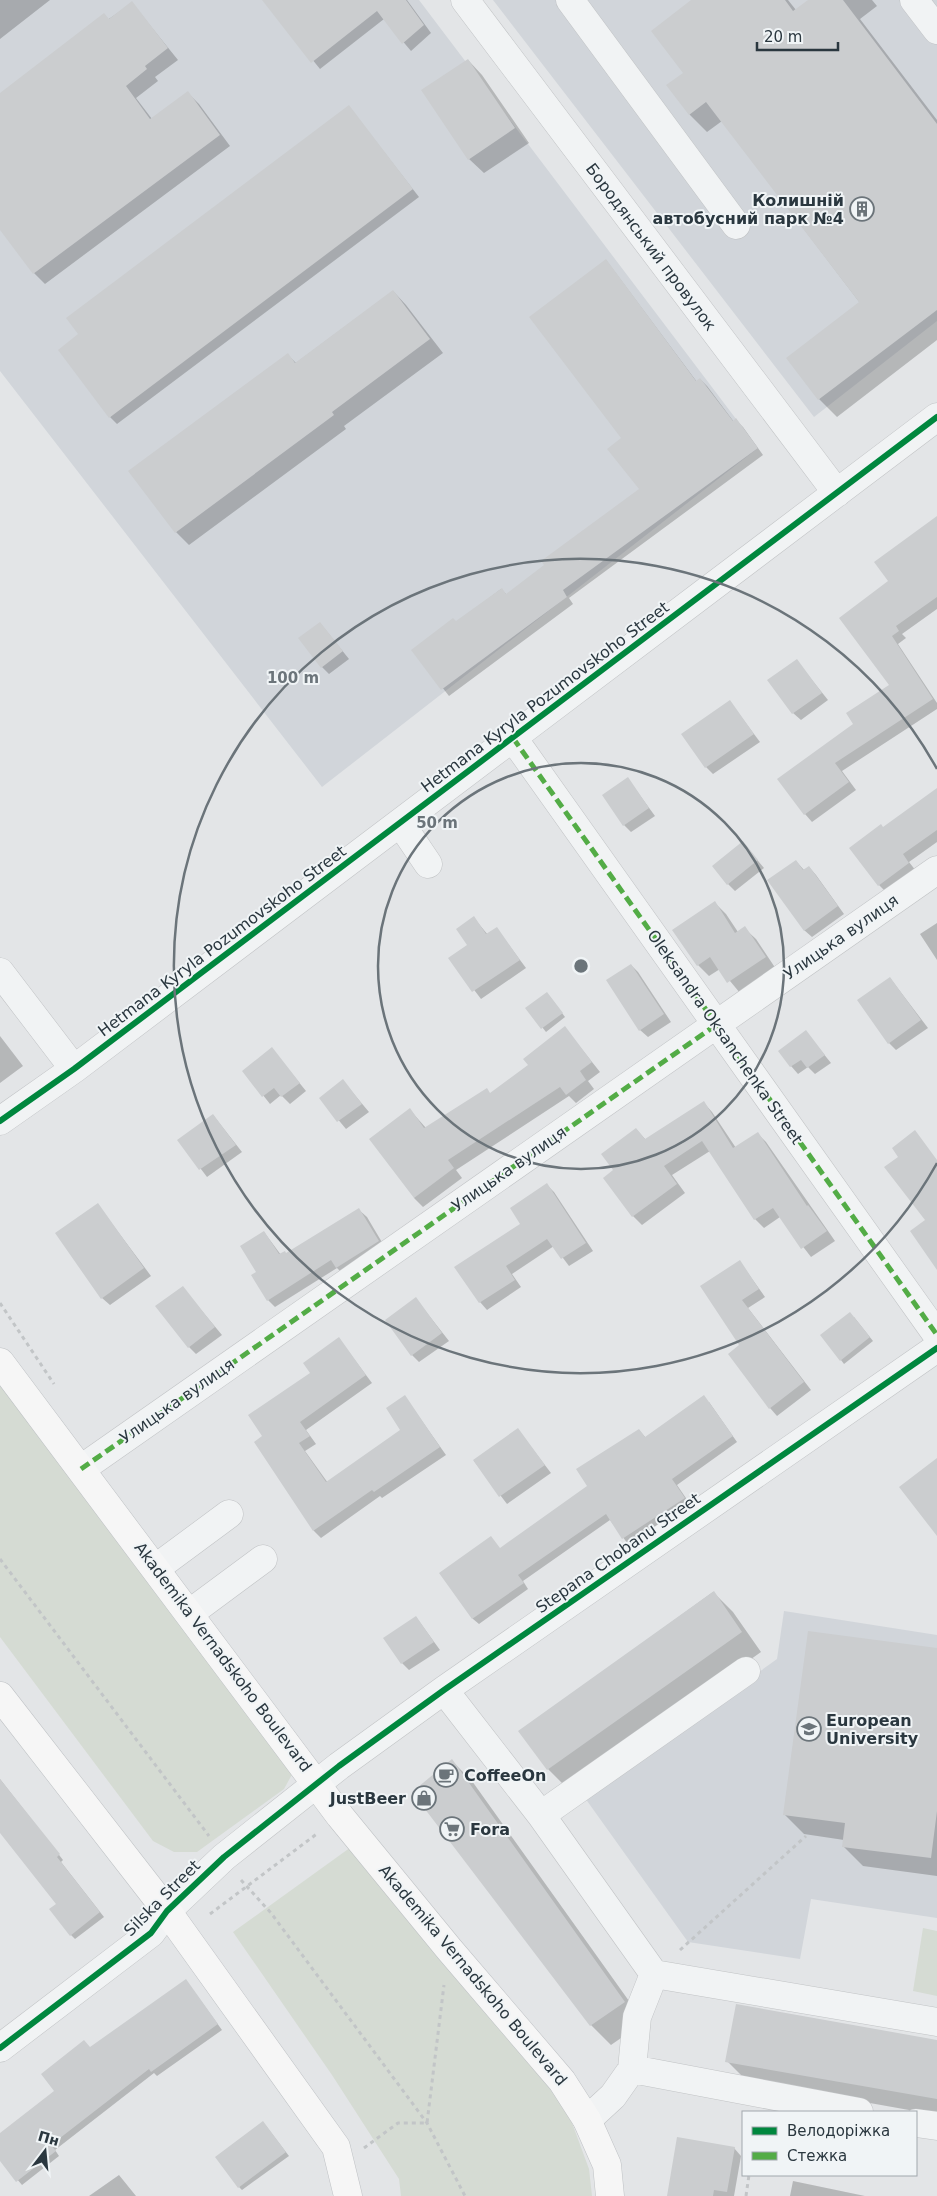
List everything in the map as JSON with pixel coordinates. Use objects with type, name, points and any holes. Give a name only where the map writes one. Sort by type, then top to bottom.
[{"type":"main road","name":"Akademika Vernadskoho Boulevard","points":[[0,1362],[190,1613],[340,1816],[562,2081],[587,2120],[607,2165],[610,2196]]},
{"type":"main road","points":[[0,1696],[167,1911],[336,2147],[345,2184]]},
{"type":"street","name":"Бородянський провулок","points":[[465,0],[837,493]]},
{"type":"street","points":[[570,0],[736,225]]},
{"type":"street","points":[[914,0],[937,30]]},
{"type":"street","name":"Hetmana Kyryla Pozumovskoho Street","points":[[0,1121],[74,1069],[401,824],[937,417]]},
{"type":"street","name":"Oleksandra Oksanchenka Street","points":[[513,738],[937,1336]]},
{"type":"street","points":[[401,824],[428,864]]},
{"type":"street","name":"Улицька вулиця","points":[[81,1469],[937,870]]},
{"type":"street","points":[[0,972],[74,1069]]},
{"type":"street","name":"Stepana Chobanu Street","points":[[318,1784],[339,1766],[444,1690],[937,1348]]},
{"type":"street","points":[[156,1568],[229,1514]]},
{"type":"street","points":[[190,1613],[263,1559]]},
{"type":"street","points":[[542,1815],[746,1671]]},
{"type":"street","points":[[444,1690],[542,1815],[654,1974],[937,2022]]},
{"type":"street","name":"Silska Street","points":[[0,2048],[151,1933],[167,1911],[224,1857],[318,1784]]},
{"type":"street","points":[[587,2120],[613,2096],[632,2069],[637,2018],[654,1974]]},
{"type":"street","points":[[632,2069],[855,2111]]},
{"type":"street","points":[[917,2122],[937,2126]]},
{"type":"path","points":[[0,1302],[55,1386]]},
{"type":"path","points":[[0,1558],[212,1840]]},
{"type":"path","points":[[210,1914],[320,1831]]},
{"type":"path","points":[[654,1974],[806,1836]]},
{"type":"path","points":[[241,1880],[271,1913],[427,2123],[465,2196]]},
{"type":"path","points":[[427,2123],[449,1948]]},
{"type":"path","points":[[345,2184],[360,2150],[398,2124],[427,2123]]},
{"type":"path","points":[[746,2196],[749,2176]]},
{"type":"shaded area","points":[[0,0],[419,0],[758,448],[322,787],[0,371]]},
{"type":"shaded area","points":[[493,0],[937,0],[937,321],[814,417]]},
{"type":"shaded area","points":[[0,1369],[295,1769],[284,1789],[197,1852],[174,1852],[153,1841],[0,1637]]},
{"type":"shaded area","name":"European University","points":[[784,1611],[937,1635],[937,1918],[811,1899],[800,1959],[688,1942],[585,1798],[777,1659]]},
{"type":"shaded area","points":[[358,1842],[520,2045],[568,2112],[589,2169],[592,2196],[401,2196],[399,2179],[332,2075],[233,1932]]},
{"type":"shaded area","points":[[923,1928],[937,1931],[937,1996],[913,1991]]},
{"type":"building","points":[[262,0],[406,0],[424,25],[402,44],[377,11],[311,63]]},
{"type":"building","name":"Колишній автобусний парк №4","points":[[691,0],[785,0],[793,11],[808,0],[843,0],[937,124],[937,310],[818,400],[786,358],[859,302],[706,102],[689,115],[666,85],[683,73],[651,31]]},
{"type":"building","points":[[132,1],[168,48],[145,66],[147,69],[126,86],[150,119],[188,91],[220,135],[33,274],[0,230],[0,93],[104,13],[109,19]]},
{"type":"building","points":[[468,59],[515,128],[468,160],[421,90]]},
{"type":"building","points":[[349,105],[413,189],[109,418],[58,350],[78,334],[66,318]]},
{"type":"building","points":[[606,259],[696,381],[700,378],[733,421],[736,418],[758,448],[563,590],[567,597],[441,690],[411,650],[453,618],[456,621],[502,588],[506,594],[544,565],[541,561],[639,489],[607,449],[621,438],[529,317]]},
{"type":"building","points":[[393,290],[430,339],[332,412],[334,415],[175,533],[128,471],[288,353],[295,363]]},
{"type":"building","points":[[937,516],[937,597],[896,626],[899,631],[892,636],[933,699],[835,763],[849,782],[804,815],[777,779],[853,724],[846,713],[889,685],[839,618],[888,581],[874,562]]},
{"type":"building","points":[[320,622],[343,651],[321,668],[298,638]]},
{"type":"building","points":[[797,659],[822,693],[792,714],[767,680]]},
{"type":"building","points":[[730,700],[754,734],[705,768],[681,734]]},
{"type":"building","points":[[628,777],[649,808],[623,826],[602,795]]},
{"type":"building","points":[[937,788],[937,830],[903,854],[909,863],[878,886],[849,848],[881,824],[883,827]]},
{"type":"building","points":[[743,841],[758,860],[727,885],[712,866]]},
{"type":"building","points":[[796,860],[803,870],[809,866],[838,906],[804,931],[767,880]]},
{"type":"building","points":[[715,901],[735,933],[745,926],[766,957],[727,983],[710,957],[697,966],[672,930]]},
{"type":"building","points":[[474,916],[486,934],[497,927],[520,960],[472,992],[448,958],[467,945],[456,929]]},
{"type":"building","points":[[631,964],[664,1014],[639,1031],[606,980]]},
{"type":"building","points":[[890,977],[921,1020],[888,1044],[857,1000]]},
{"type":"building","points":[[547,992],[563,1013],[541,1029],[525,1008]]},
{"type":"building","points":[[565,1026],[592,1062],[580,1071],[586,1080],[566,1095],[560,1087],[448,1160],[454,1168],[414,1198],[369,1139],[410,1108],[424,1128],[487,1088],[490,1093],[528,1065],[523,1059]]},
{"type":"building","points":[[806,1030],[825,1055],[807,1068],[801,1060],[790,1067],[778,1051]]},
{"type":"building","points":[[272,1047],[300,1083],[281,1097],[274,1088],[262,1097],[242,1071]]},
{"type":"building","points":[[343,1079],[362,1104],[337,1122],[319,1098]]},
{"type":"building","points":[[704,1101],[733,1148],[758,1132],[807,1206],[827,1231],[801,1249],[773,1208],[754,1220],[702,1141],[664,1166],[677,1184],[632,1217],[603,1178],[613,1170],[601,1154],[636,1128],[645,1139]]},
{"type":"building","points":[[213,1114],[236,1145],[199,1170],[177,1140]]},
{"type":"building","points":[[915,1130],[937,1160],[937,1270],[910,1231],[925,1220],[884,1167],[898,1157],[892,1148]]},
{"type":"building","points":[[547,1183],[586,1243],[561,1259],[547,1239],[506,1266],[515,1280],[479,1303],[454,1267],[520,1224],[510,1208]]},
{"type":"building","points":[[98,1203],[144,1268],[101,1299],[55,1233]]},
{"type":"building","points":[[359,1208],[379,1241],[336,1268],[331,1260],[267,1301],[251,1275],[256,1272],[240,1246],[264,1231],[279,1254],[285,1251],[286,1253]]},
{"type":"building","points":[[740,1260],[759,1289],[742,1300],[804,1382],[769,1409],[728,1354],[739,1345],[700,1286]]},
{"type":"building","points":[[183,1286],[215,1327],[188,1348],[155,1306]]},
{"type":"building","points":[[416,1297],[442,1333],[411,1356],[385,1320]]},
{"type":"building","points":[[850,1312],[870,1337],[840,1361],[820,1335]]},
{"type":"building","points":[[339,1337],[366,1375],[300,1422],[310,1436],[299,1443],[326,1482],[400,1430],[386,1408],[405,1395],[440,1447],[374,1492],[372,1490],[313,1531],[254,1442],[262,1436],[248,1415],[310,1373],[303,1363]]},
{"type":"building","points":[[704,1395],[733,1436],[672,1479],[685,1498],[622,1539],[606,1514],[518,1575],[524,1583],[472,1619],[439,1573],[491,1536],[500,1548],[587,1486],[576,1469],[639,1429],[645,1437]]},
{"type":"building","points":[[518,1428],[545,1465],[499,1497],[473,1460]]},
{"type":"building","points":[[937,1458],[937,1536],[899,1487]]},
{"type":"building","points":[[714,1591],[742,1632],[547,1770],[518,1731]]},
{"type":"building","points":[[416,1616],[434,1642],[401,1664],[383,1638]]},
{"type":"building","points":[[808,1631],[937,1648],[937,1811],[931,1858],[842,1847],[845,1823],[783,1815]]},
{"type":"building","points":[[452,1759],[625,2002],[590,2026],[412,1792]]},
{"type":"building","points":[[0,1779],[60,1854],[57,1857],[100,1912],[70,1936],[49,1909],[56,1904],[0,1833]]},
{"type":"building","points":[[186,1979],[218,2024],[151,2072],[149,2069],[51,2145],[56,2151],[16,2182],[0,2161],[0,2133],[54,2091],[41,2074],[84,2040],[90,2047]]},
{"type":"building","points":[[736,2004],[937,2040],[937,2099],[725,2062]]},
{"type":"building","points":[[263,2121],[286,2152],[238,2188],[215,2157]]},
{"type":"building","points":[[677,2137],[735,2147],[727,2192],[714,2190],[713,2196],[667,2196]]},
{"type":"marked path","points":[[513,738],[937,1335]]},
{"type":"marked path","points":[[81,1469],[716,1025]]},
{"type":"cycle path","points":[[0,1121],[74,1069],[937,417]]},
{"type":"cycle path","points":[[0,2048],[151,1933],[167,1911],[224,1857],[339,1766],[444,1690],[937,1348]]},
{"type":"place","name":"Колишній автобусний парк №4","points":[[862,209]]},
{"type":"place","name":"European University","points":[[809,1729]]},
{"type":"place","name":"CoffeeOn","points":[[446,1775]]},
{"type":"place","name":"JustBeer","points":[[424,1798]]},
{"type":"place","name":"Fora","points":[[452,1829]]}]
